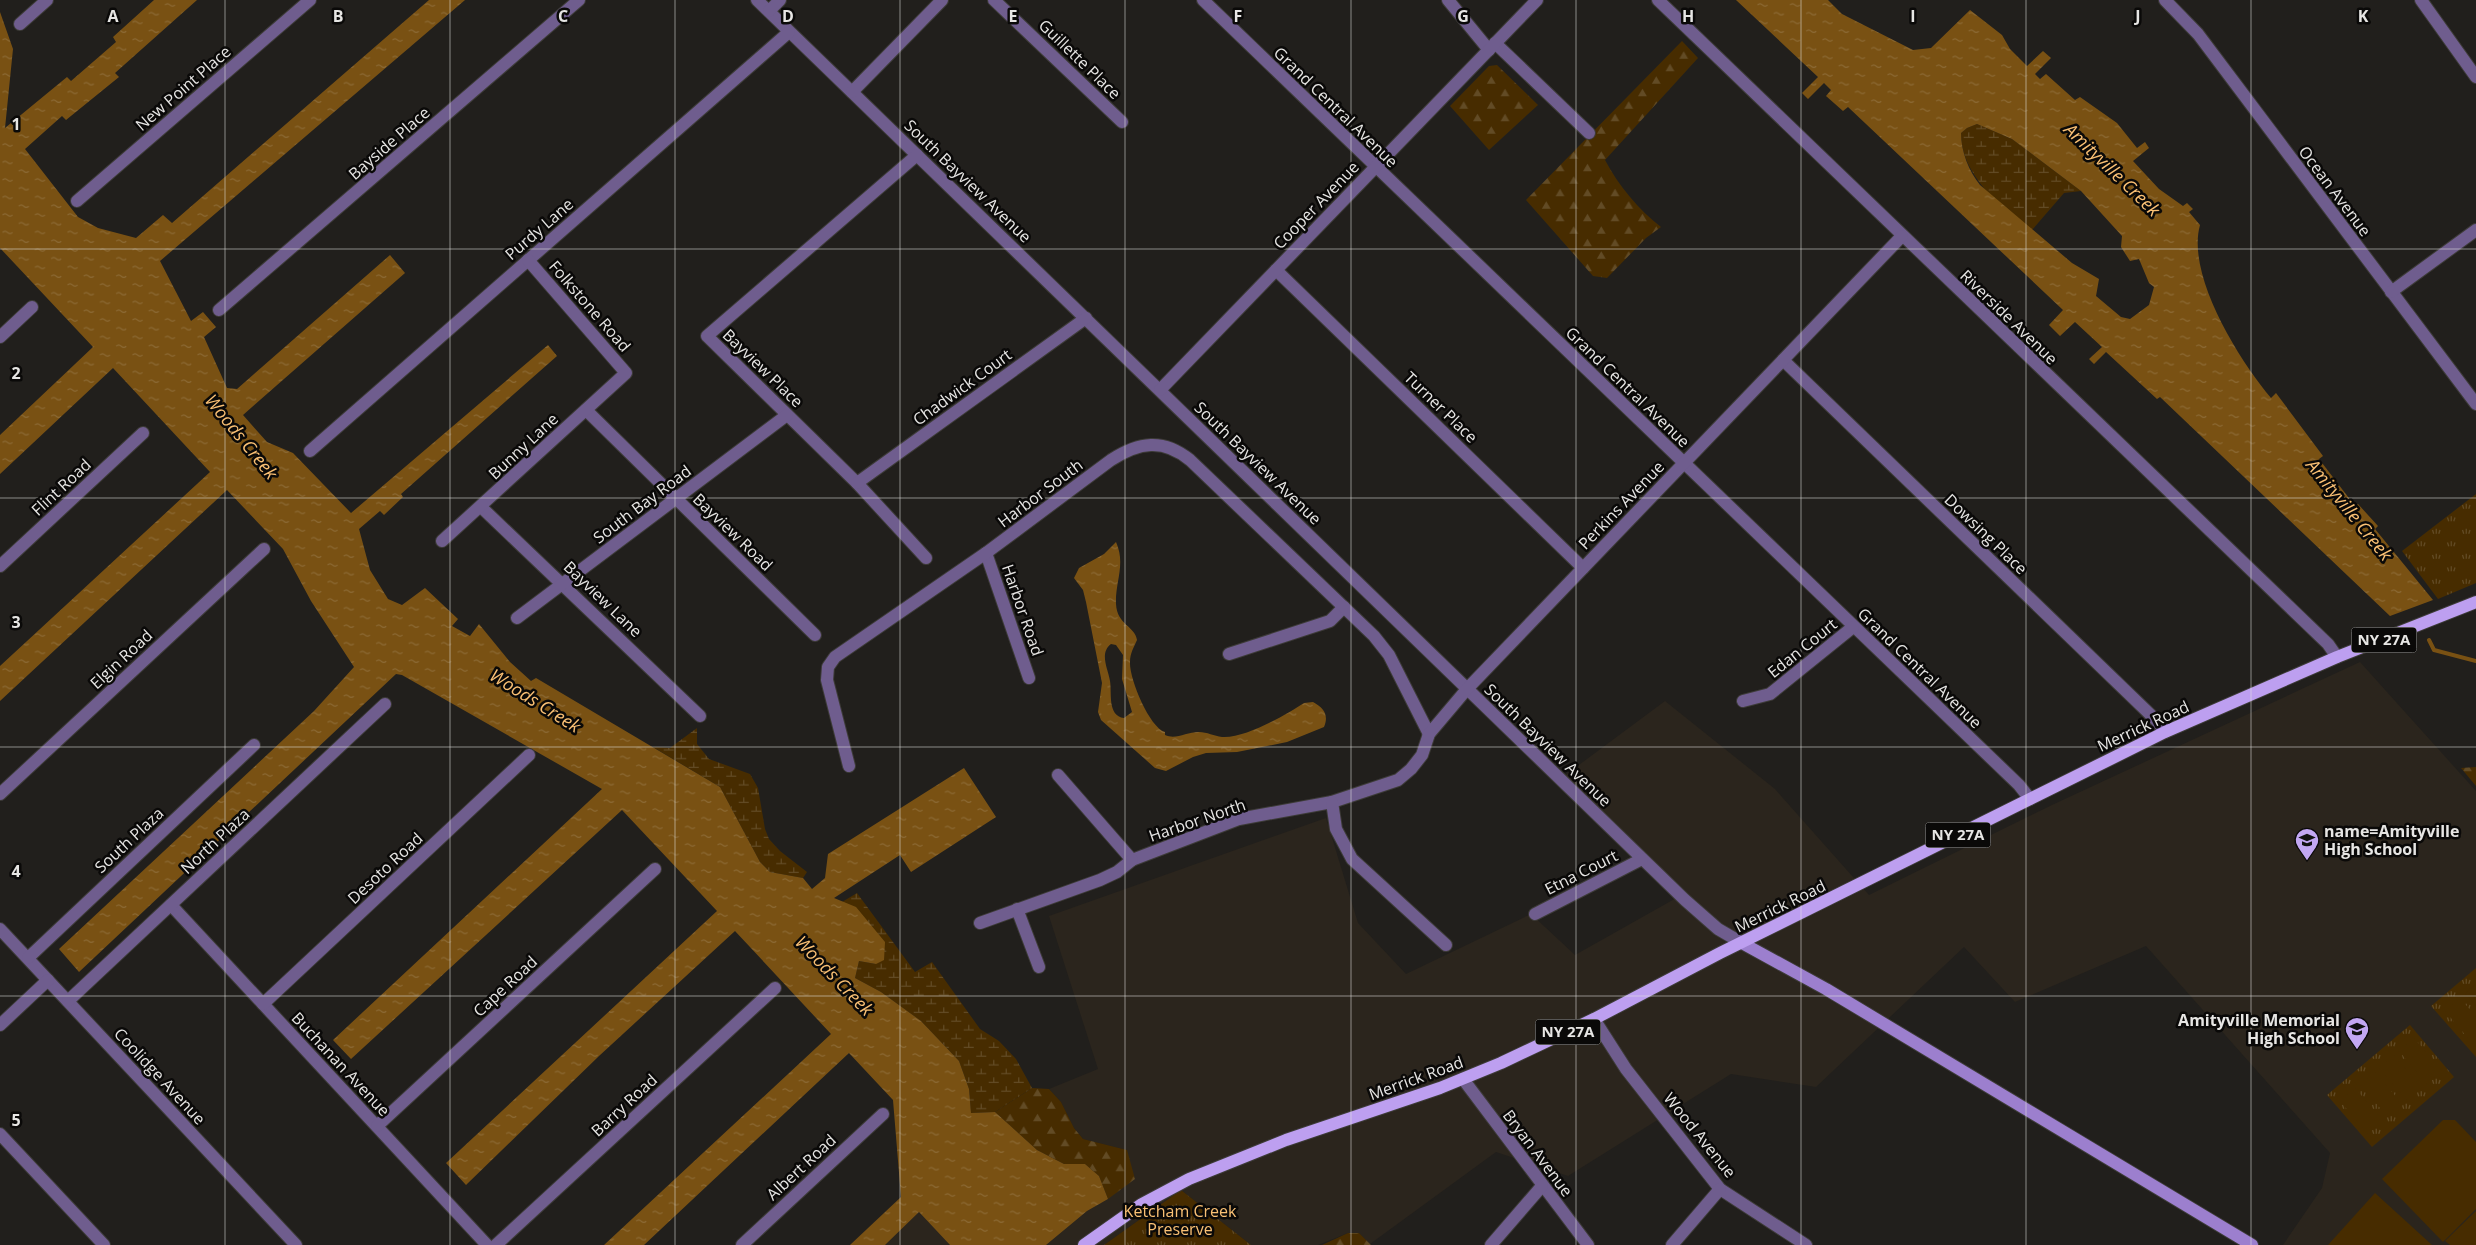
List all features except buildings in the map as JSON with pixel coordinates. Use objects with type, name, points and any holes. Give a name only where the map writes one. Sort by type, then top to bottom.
[{"type":"main road","name":"Merrick Road","points":[[1084,1245],[1142,1204],[1184,1182],[1286,1140],[1463,1079],[1594,1019],[2165,732],[2337,658],[2476,602]]},
{"type":"main road","points":[[1742,943],[1826,990],[2252,1245]]},
{"type":"street","points":[[20,24],[46,0]]},
{"type":"street","name":"New Point Place","points":[[77,201],[310,0]]},
{"type":"street","name":"Bayside Place","points":[[220,310],[579,0]]},
{"type":"street","name":"South Bayview Avenue","points":[[757,0],[1642,859],[1717,928],[1742,943]]},
{"type":"street","points":[[769,12],[780,0]]},
{"type":"street","points":[[852,92],[942,0]]},
{"type":"street","name":"Guillette Place","points":[[994,0],[1122,122]]},
{"type":"street","name":"Grand Central Avenue","points":[[1203,0],[2019,785],[2030,799]]},
{"type":"street","points":[[1448,0],[1492,47],[1590,133]]},
{"type":"street","name":"Cooper Avenue","points":[[1160,390],[1537,0]]},
{"type":"street","name":"Riverside Avenue","points":[[1658,0],[2328,644],[2337,658]]},
{"type":"street","name":"Ocean Avenue","points":[[2165,0],[2198,34],[2476,404]]},
{"type":"street","points":[[2422,0],[2476,77]]},
{"type":"street","name":"Purdy Lane","points":[[310,451],[789,32]]},
{"type":"street","name":"Bayview Place","points":[[917,155],[707,336],[857,483],[926,558]]},
{"type":"street","points":[[2391,292],[2476,230]]},
{"type":"street","name":"Perkins Avenue","points":[[1467,689],[1902,236]]},
{"type":"street","name":"Folkstone Road","points":[[528,260],[626,373]]},
{"type":"street","name":"Turner Place","points":[[1276,270],[1583,568]]},
{"type":"street","points":[[0,337],[32,308]]},
{"type":"street","name":"Chadwick Court","points":[[857,483],[1086,318]]},
{"type":"street","name":"Dowsing Place","points":[[1783,360],[2150,714],[2165,732]]},
{"type":"street","name":"Bunny Lane","points":[[442,541],[626,373]]},
{"type":"street","name":"Bayview Road","points":[[586,410],[815,635]]},
{"type":"street","name":"South Bay Road","points":[[517,618],[787,414]]},
{"type":"street","name":"Flint Road","points":[[0,566],[144,433]]},
{"type":"street","name":"Harbor South","points":[[849,766],[827,680],[828,668],[835,657],[986,553],[1126,450],[1140,446],[1157,445],[1176,449],[1190,460],[1374,636],[1388,655],[1429,734]]},
{"type":"street","name":"Bayview Lane","points":[[481,507],[564,584],[700,716]]},
{"type":"street","name":"Elgin Road","points":[[0,794],[264,549]]},
{"type":"street","name":"Harbor Road","points":[[986,553],[1029,678]]},
{"type":"street","points":[[1229,654],[1330,621],[1344,607]]},
{"type":"street","name":"Edan Court","points":[[1743,701],[1770,694],[1853,627]]},
{"type":"street","name":"Harbor North","points":[[980,923],[1100,880],[1117,872],[1132,860],[1239,820],[1332,802],[1398,780],[1411,769],[1422,755],[1429,734],[1467,689]]},
{"type":"street","name":"North Plaza","points":[[68,1001],[385,704]]},
{"type":"street","name":"South Plaza","points":[[28,958],[254,745]]},
{"type":"street","name":"Desoto Road","points":[[263,1004],[529,755]]},
{"type":"street","points":[[1058,775],[1132,860]]},
{"type":"street","points":[[1332,802],[1336,829],[1352,860],[1446,946]]},
{"type":"street","name":"Etna Court","points":[[1535,914],[1642,859]]},
{"type":"street","name":"Cape Road","points":[[376,1126],[656,869]]},
{"type":"street","name":"Buchanan Avenue","points":[[171,905],[487,1245]]},
{"type":"street","points":[[1017,909],[1040,967]]},
{"type":"street","name":"Coolidge Avenue","points":[[0,929],[296,1245]]},
{"type":"street","points":[[0,1025],[48,980]]},
{"type":"street","name":"Barry Road","points":[[496,1245],[774,988]]},
{"type":"street","name":"Wood Avenue","points":[[1594,1019],[1626,1069],[1720,1189],[1806,1245]]},
{"type":"street","name":"Bryan Avenue","points":[[1463,1079],[1588,1245]]},
{"type":"street","name":"Albert Road","points":[[742,1245],[883,1114]]},
{"type":"street","points":[[0,1134],[104,1245]]},
{"type":"street","points":[[1491,1245],[1542,1186]]},
{"type":"street","points":[[1672,1245],[1720,1189]]},
{"type":"shaded area","points":[[2360,662],[2476,791],[2476,1245],[2283,1245],[2322,1188],[2330,1153],[2146,946],[2015,1002],[1964,947],[1816,1087],[1731,1074],[1568,1176],[1496,1152],[1370,1244],[1359,1233],[1348,1233],[1318,1245],[1251,1245],[1181,1190],[1104,1245],[1046,1245],[1087,1211],[1108,1199],[1127,1150],[1083,1139],[1074,1128],[1061,1102],[1049,1089],[1098,1069],[1049,916],[1326,818],[1358,923],[1406,974],[1531,914],[1575,955],[1678,897],[1556,782],[1665,701],[1775,789],[1869,895],[2052,805]]},
{"type":"shaded area","points":[[919,1212],[950,1245],[885,1245]]},
{"type":"green space","points":[[1682,41],[1698,58],[1605,160],[1616,179],[1630,196],[1661,227],[1646,238],[1607,278],[1593,276],[1526,200]]},
{"type":"green space","points":[[1497,65],[1538,105],[1489,150],[1450,106],[1489,66]]},
{"type":"green space","points":[[1977,124],[2012,139],[2081,191],[2064,193],[2032,230],[2007,211],[1984,189],[1968,163],[1961,133]]},
{"type":"green space","points":[[2476,494],[2476,583],[2438,599],[2402,551]]},
{"type":"green space","points":[[697,728],[697,744],[709,759],[750,774],[758,788],[765,829],[769,839],[780,851],[807,872],[803,878],[770,872],[760,862],[720,787],[653,747],[670,748]]},
{"type":"green space","points":[[2476,767],[2476,786],[2461,768]]},
{"type":"green space","points":[[857,893],[915,972],[932,962],[980,1029],[999,1041],[1016,1059],[1032,1088],[995,1112],[971,1113],[969,1089],[959,1061],[921,1021],[881,992],[855,978],[859,961],[876,964],[842,902]]},
{"type":"green space","points":[[2476,968],[2476,1057],[2431,1006]]},
{"type":"green space","points":[[2476,984],[2476,1006],[2465,993]]},
{"type":"green space","points":[[2460,998],[2476,1017],[2476,1041],[2473,1044],[2445,1011]]},
{"type":"green space","points":[[2410,1025],[2454,1077],[2372,1147],[2327,1095]]},
{"type":"green space","points":[[2414,1038],[2442,1071],[2427,1084],[2399,1051]]},
{"type":"green space","points":[[2394,1055],[2422,1088],[2407,1100],[2379,1068]]},
{"type":"green space","points":[[2375,1072],[2403,1105],[2388,1117],[2360,1085]]},
{"type":"green space","points":[[1032,1088],[1049,1089],[1061,1102],[1074,1128],[1083,1139],[1127,1150],[1135,1179],[1108,1199],[1099,1176],[1085,1164],[1064,1164],[1037,1150],[995,1112]]},
{"type":"green space","points":[[2355,1088],[2383,1121],[2368,1134],[2340,1101]]},
{"type":"green space","points":[[2443,1120],[2455,1120],[2476,1142],[2476,1209],[2443,1242],[2382,1179]]},
{"type":"green space","name":"Ketcham Creek Preserve","points":[[1181,1190],[1251,1245],[1104,1245]]},
{"type":"green space","points":[[2375,1193],[2432,1245],[2328,1245]]},
{"type":"green space","points":[[2476,1211],[2476,1245],[2450,1245],[2445,1241]]},
{"type":"green space","points":[[1348,1233],[1359,1233],[1371,1245],[1322,1245]]},
{"type":"water","name":"Woods Creek","points":[[154,0],[197,0],[115,73],[119,77],[66,120],[62,116],[25,149],[78,217],[98,228],[136,238],[163,215],[172,223],[429,0],[465,0],[160,261],[191,321],[203,312],[216,327],[204,337],[227,388],[237,389],[390,255],[405,273],[243,415],[267,442],[293,453],[351,513],[548,345],[557,356],[401,494],[403,497],[384,515],[380,511],[359,529],[370,570],[388,599],[402,605],[425,588],[458,619],[452,626],[470,636],[479,624],[510,662],[531,681],[536,678],[720,787],[760,862],[770,872],[803,878],[812,889],[825,878],[828,854],[964,768],[996,817],[911,872],[900,855],[834,898],[856,907],[885,942],[884,960],[876,964],[859,961],[855,978],[881,992],[921,1021],[959,1061],[969,1089],[971,1113],[995,1112],[1037,1150],[1064,1164],[1085,1164],[1099,1176],[1108,1199],[1087,1211],[1046,1245],[950,1245],[919,1212],[885,1245],[850,1245],[901,1197],[893,1100],[849,1053],[644,1245],[604,1245],[831,1034],[735,931],[599,1056],[466,1185],[446,1163],[717,911],[622,810],[351,1059],[333,1040],[602,789],[402,675],[396,674],[79,972],[59,949],[314,711],[354,667],[311,601],[283,549],[227,490],[0,701],[0,666],[210,472],[113,368],[0,474],[0,435],[93,347],[0,248],[0,12],[13,49],[5,128],[67,77],[71,81],[116,42],[113,37]]},
{"type":"water","points":[[1736,0],[1828,0],[1842,14],[1913,50],[1931,48],[1970,10],[2002,35],[2010,49],[2027,66],[2043,51],[2051,58],[2035,74],[2040,79],[2046,74],[2075,100],[2080,97],[2117,123],[2137,148],[2145,142],[2149,148],[2133,161],[2159,189],[2183,206],[2187,203],[2193,209],[2189,212],[2200,225],[2198,245],[2201,268],[2208,292],[2218,316],[2244,362],[2271,398],[2276,393],[2323,456],[2319,459],[2355,506],[2358,504],[2378,526],[2375,529],[2433,600],[2390,616],[2160,397],[2157,399],[2106,352],[2094,364],[2089,359],[2102,347],[2075,322],[2060,336],[2049,325],[2063,310],[1848,107],[1843,111],[1826,96],[1831,90],[1824,83],[1808,99],[1802,93],[1818,77]],"holes":[[[1977,124],[2012,139],[2081,191],[2122,236],[2121,247],[2130,261],[2139,259],[2149,283],[2154,287],[2149,305],[2130,319],[2121,317],[2096,296],[2099,279],[2072,263],[1980,185],[1966,161],[1961,133]]]},
{"type":"water","points":[[1116,542],[1120,558],[1116,596],[1117,611],[1119,617],[1136,635],[1137,640],[1130,659],[1133,679],[1136,690],[1147,712],[1159,728],[1165,732],[1165,735],[1173,737],[1199,732],[1231,737],[1276,720],[1304,703],[1313,702],[1325,712],[1324,727],[1287,742],[1237,752],[1206,753],[1193,757],[1166,771],[1155,768],[1101,720],[1098,712],[1102,683],[1083,590],[1074,578],[1079,568],[1104,554]],"holes":[[[1111,644],[1116,645],[1123,655],[1122,679],[1132,712],[1124,718],[1115,713],[1111,703],[1110,681],[1105,661],[1107,648]]]},
{"type":"waterway","name":"Amityville Creek","points":[[2429,640],[2434,650],[2476,661]]},
{"type":"place","name":"name=Amityville High School","points":[[2307,861]]},
{"type":"place","name":"Amityville Memorial High School","points":[[2357,1050]]}]
